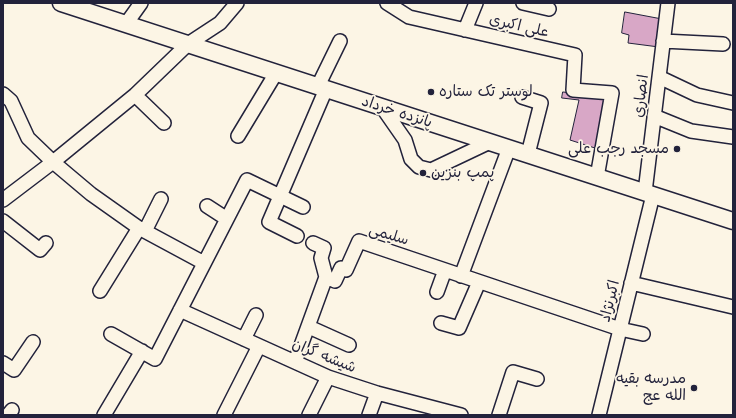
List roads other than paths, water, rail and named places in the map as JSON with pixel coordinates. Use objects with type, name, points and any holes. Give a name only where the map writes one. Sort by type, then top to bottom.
[{"type":"main road","name":"پانزده خرداد","points":[[61,3],[733,221]]},
{"type":"street","points":[[126,24],[141,3]]},
{"type":"street","points":[[3,200],[53,162],[135,95],[188,44],[220,23],[237,3]]},
{"type":"street","points":[[465,30],[476,3]]},
{"type":"street","points":[[524,3],[549,9]]},
{"type":"street","name":"انصاری","points":[[649,193],[654,116],[668,3]]},
{"type":"street","name":"علی اکبری","points":[[389,4],[409,17],[575,55],[573,90],[612,93],[598,177]]},
{"type":"street","points":[[297,236],[269,222],[281,196],[340,41]]},
{"type":"street","points":[[663,41],[723,44]]},
{"type":"street","points":[[238,136],[276,73]]},
{"type":"street","points":[[659,77],[697,95],[733,103]]},
{"type":"street","points":[[3,94],[10,101],[28,138],[53,162],[91,194],[142,229],[204,263]]},
{"type":"street","points":[[135,95],[164,123]]},
{"type":"street","points":[[522,97],[540,103],[528,154]]},
{"type":"street","points":[[382,107],[405,140],[411,159],[419,167],[431,170],[490,142]]},
{"type":"street","points":[[654,116],[690,132],[733,137]]},
{"type":"street","points":[[461,276],[509,148]]},
{"type":"street","points":[[111,334],[155,359],[247,180],[303,207]]},
{"type":"street","name":"اکبرنژاد","points":[[599,415],[631,282],[649,193]]},
{"type":"street","points":[[100,291],[161,199]]},
{"type":"street","points":[[207,206],[227,219]]},
{"type":"street","points":[[3,221],[40,250],[46,243]]},
{"type":"street","name":"سلیمی","points":[[326,277],[335,281],[341,268],[346,270],[359,241],[620,329],[643,334]]},
{"type":"street","points":[[295,362],[326,277],[321,258],[324,248],[313,243]]},
{"type":"street","points":[[437,292],[445,270]]},
{"type":"street","points":[[441,323],[459,328],[478,282]]},
{"type":"street","points":[[631,282],[733,307]]},
{"type":"street","name":"شیشه گران","points":[[180,310],[328,377],[377,393],[461,415]]},
{"type":"street","points":[[244,339],[256,315]]},
{"type":"street","points":[[308,327],[349,344]]},
{"type":"street","points":[[3,363],[14,370],[32,342]]},
{"type":"street","points":[[224,415],[259,346]]},
{"type":"street","points":[[110,413],[142,352]]},
{"type":"street","points":[[499,415],[513,372],[537,379]]},
{"type":"street","points":[[309,415],[328,377]]},
{"type":"street","points":[[369,415],[377,393]]},
{"type":"place","name":"لوستر تک ستاره","points":[[431,92]]},
{"type":"place","name":"مسجد رجب علی","points":[[677,149]]},
{"type":"place","name":"پمپ بنزین","points":[[423,173]]},
{"type":"place","name":"مدرسه بقیه‌ الله عج","points":[[694,388]]}]
